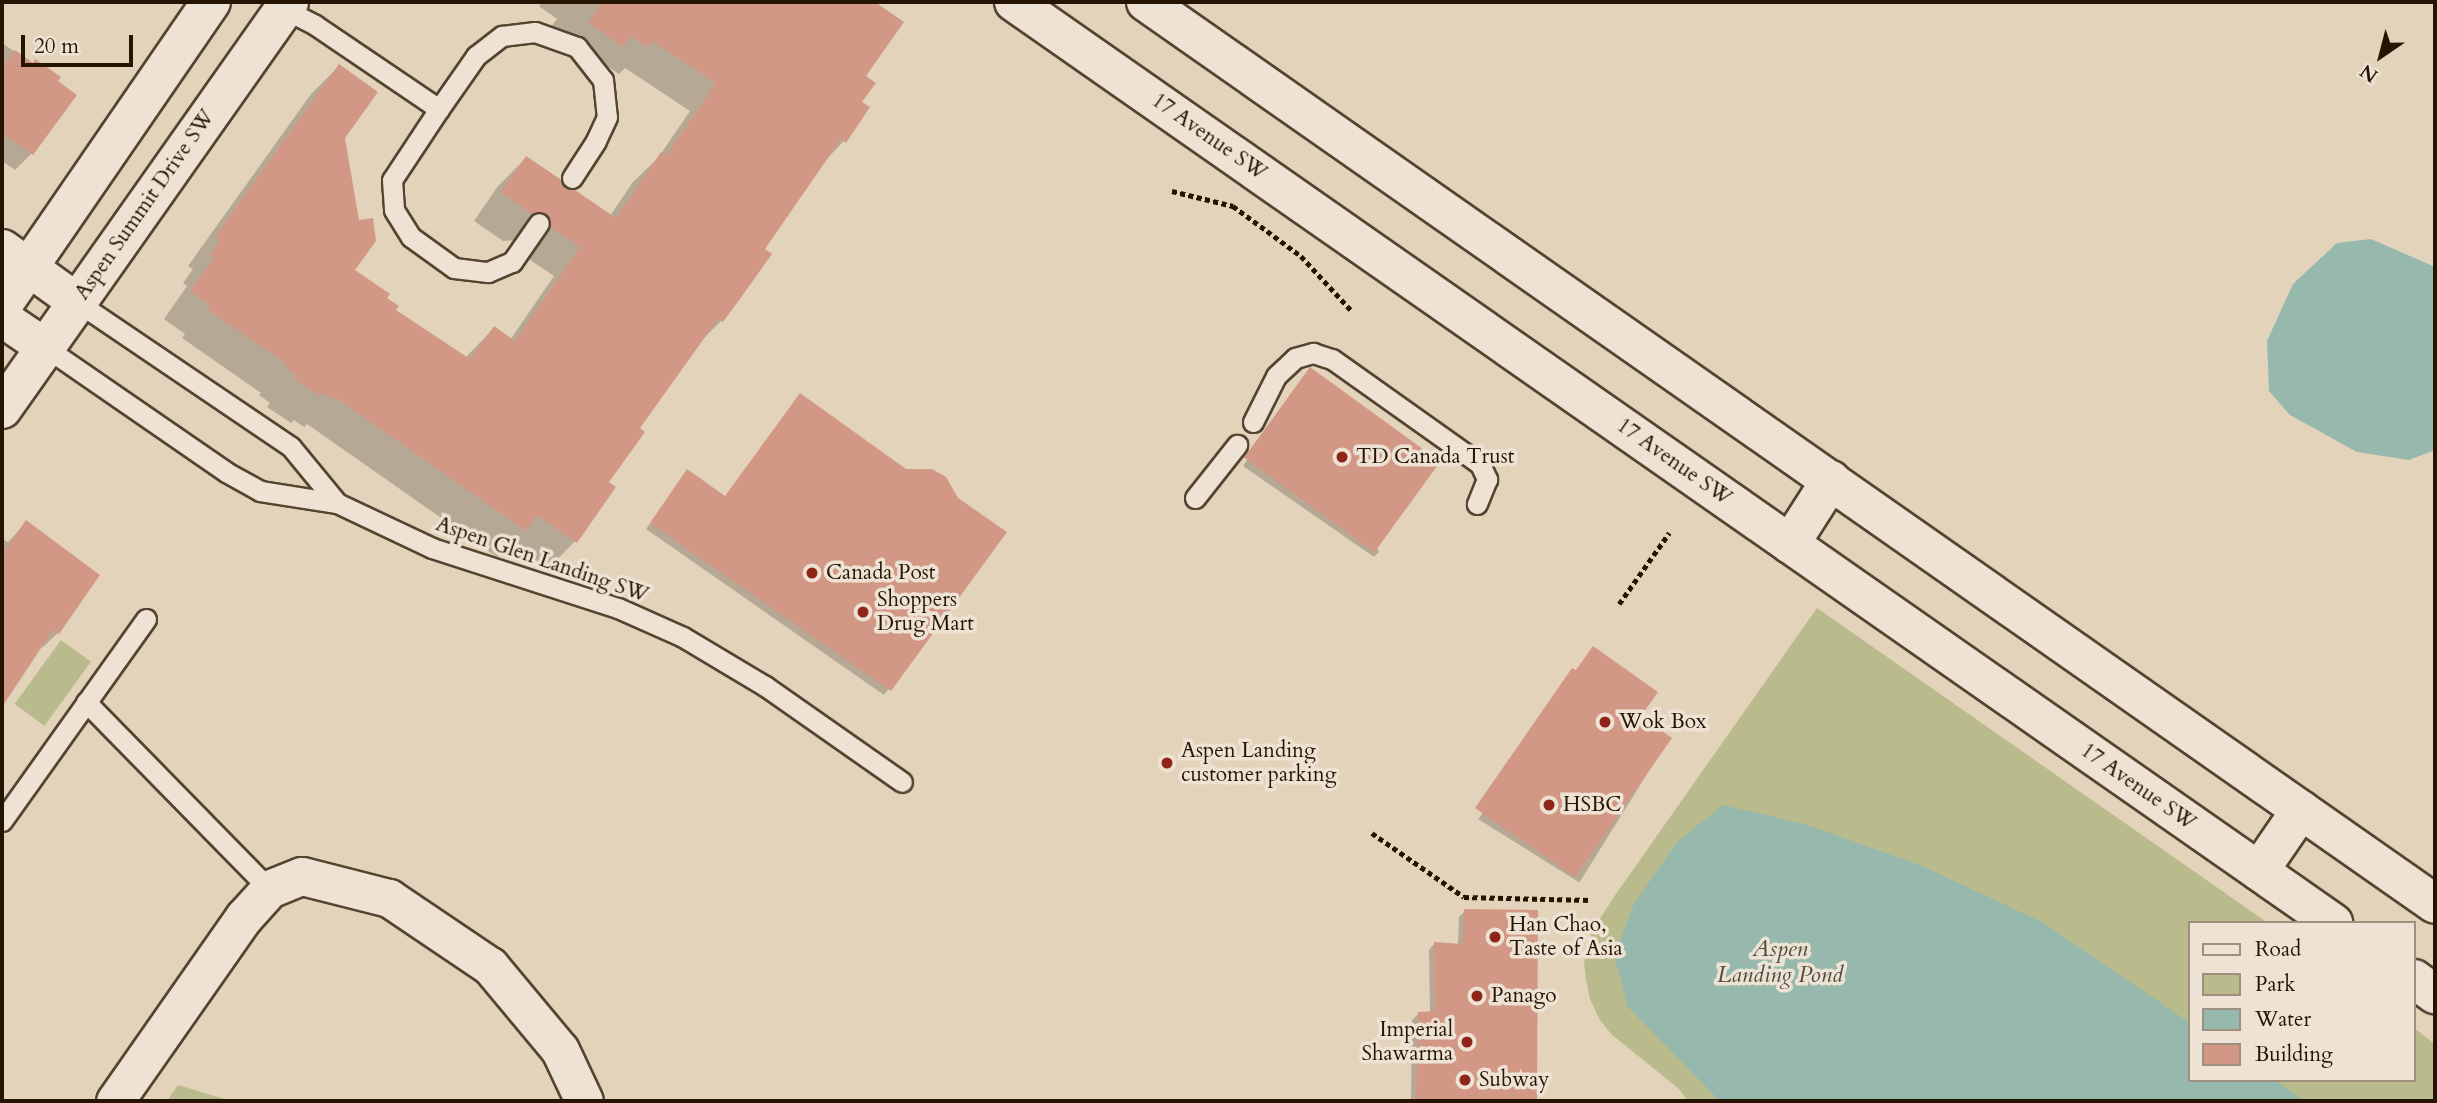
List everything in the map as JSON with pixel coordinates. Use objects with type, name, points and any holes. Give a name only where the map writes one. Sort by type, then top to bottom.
[{"type":"main road","points":[[2,306],[15,257],[211,2]]},
{"type":"main road","name":"17 Avenue SW","points":[[1014,2],[2330,921]]},
{"type":"main road","points":[[1146,2],[2435,904]]},
{"type":"main road","name":"Aspen Summit Drive SW","points":[[2,409],[287,6]]},
{"type":"main road","points":[[1790,544],[1831,480]]},
{"type":"main road","points":[[2259,871],[2301,810]]},
{"type":"main road","points":[[2416,980],[2435,994]]},
{"type":"street","points":[[15,257],[77,302]]},
{"type":"street","points":[[2,318],[46,347]]},
{"type":"street","points":[[115,1101],[244,917],[269,890],[302,876],[389,898],[490,965],[559,1050],[584,1101]]},
{"type":"lane","points":[[287,6],[439,109]]},
{"type":"lane","points":[[539,223],[512,262],[488,272],[454,268],[411,237],[394,210],[393,180],[476,56],[502,36],[535,32],[577,47],[603,80],[607,117],[596,141],[572,178]]},
{"type":"lane","name":"Aspen Glen Landing SW","points":[[77,302],[291,447],[337,503]]},
{"type":"lane","name":"Aspen Glen Landing SW","points":[[46,347],[226,472],[260,491],[337,503],[432,548],[618,608],[683,637],[765,686],[902,782]]},
{"type":"lane","points":[[1253,422],[1276,376],[1295,358],[1313,353],[1332,359],[1480,464],[1487,479],[1477,504]]},
{"type":"lane","points":[[1195,498],[1237,445]]},
{"type":"lane","points":[[2,821],[146,619]]},
{"type":"lane","points":[[86,702],[269,890]]},
{"type":"path","points":[[1172,191],[1233,206],[1301,256],[1351,310]]},
{"type":"path","points":[[1619,604],[1669,533]]},
{"type":"path","points":[[1372,833],[1464,897],[1591,900]]},
{"type":"green space","points":[[1817,608],[2265,921],[2188,921],[2188,1082],[2416,1082],[2416,1030],[2435,1044],[2435,1101],[1688,1101],[1679,1089],[1611,1034],[1600,1020],[1590,999],[1584,962],[1587,946],[1593,929]]},
{"type":"green space","points":[[61,640],[91,662],[44,726],[15,704]]},
{"type":"green space","points":[[178,1085],[231,1101],[167,1101]]},
{"type":"water","points":[[2371,239],[2435,267],[2435,450],[2409,460],[2357,452],[2290,415],[2269,391],[2267,341],[2293,284],[2337,243]]},
{"type":"water","name":"Aspen Landing Pond","points":[[1723,805],[1807,825],[1920,865],[2042,922],[2188,1022],[2188,1082],[2277,1082],[2305,1101],[1716,1101],[1715,1096],[1628,1007],[1614,955],[1634,904],[1677,842]]},
{"type":"building","points":[[603,2],[875,2],[904,22],[866,76],[876,83],[862,102],[870,107],[846,143],[841,139],[765,249],[772,254],[742,296],[723,322],[718,319],[640,428],[645,432],[609,482],[616,487],[577,543],[537,515],[526,531],[335,397],[333,400],[323,393],[320,397],[294,378],[296,375],[285,367],[287,364],[208,310],[211,306],[190,291],[214,258],[210,255],[220,240],[215,237],[339,64],[378,92],[345,138],[359,220],[373,218],[376,241],[355,270],[390,294],[387,298],[399,306],[396,310],[470,359],[494,326],[515,341],[580,247],[550,227],[550,218],[545,213],[532,214],[501,192],[526,156],[560,179],[565,188],[575,190],[616,218],[661,152],[666,156],[716,83],[652,41],[648,48],[631,36],[623,47],[588,22]]},
{"type":"building","points":[[15,50],[33,63],[35,59],[61,77],[58,81],[77,95],[33,155],[2,133],[2,68]]},
{"type":"building","name":"TD Canada Trust","points":[[1310,367],[1440,462],[1374,552],[1244,458]]},
{"type":"building","name":"Shoppers Drug Mart","points":[[800,393],[906,469],[932,469],[946,477],[958,498],[1007,532],[891,691],[650,523],[687,469],[725,496]]},
{"type":"building","points":[[26,520],[100,575],[59,634],[53,630],[2,707],[2,555]]},
{"type":"building","points":[[1593,646],[1658,692],[1641,716],[1672,738],[1575,877],[1475,808],[1572,668],[1576,670]]},
{"type":"building","points":[[1464,909],[1538,910],[1537,1101],[1416,1101],[1418,1012],[1435,1011],[1434,942],[1463,944]]},
{"type":"place","name":"TD Canada Trust","points":[[1342,457]]},
{"type":"place","name":"Canada Post","points":[[812,573]]},
{"type":"place","name":"Shoppers Drug Mart","points":[[863,612]]},
{"type":"place","name":"Wok Box","points":[[1605,722]]},
{"type":"place","name":"Aspen Landing customer parking","points":[[1167,763]]},
{"type":"place","name":"HSBC","points":[[1549,805]]},
{"type":"place","name":"Han Chao, Taste of Asia","points":[[1495,937]]},
{"type":"place","name":"Panago","points":[[1477,996]]},
{"type":"place","name":"Imperial Shawarma","points":[[1467,1042]]},
{"type":"place","name":"Subway","points":[[1465,1080]]}]
